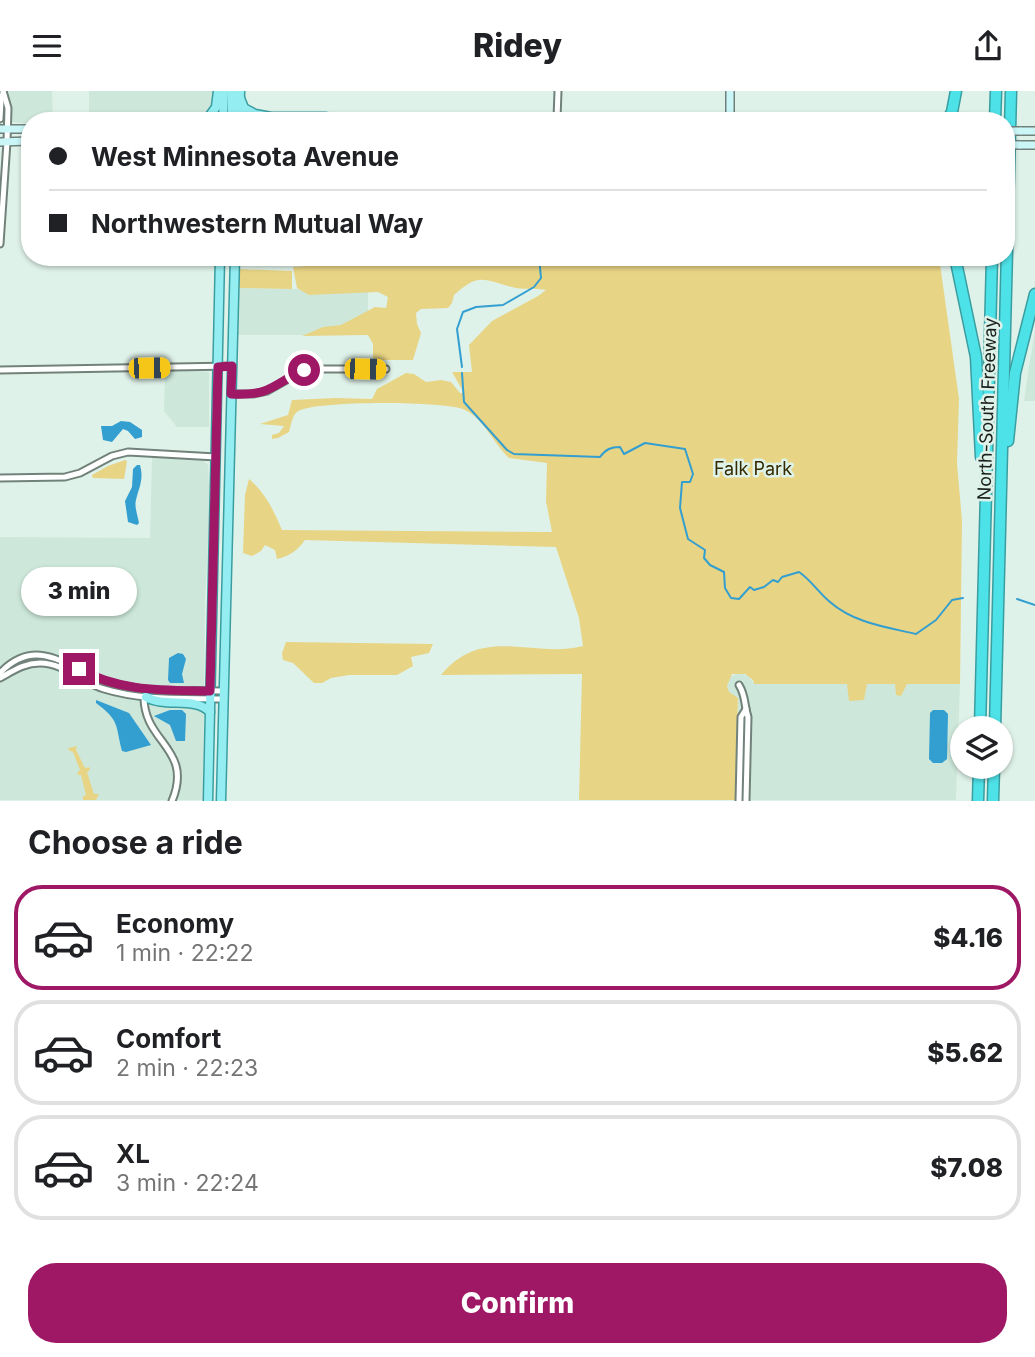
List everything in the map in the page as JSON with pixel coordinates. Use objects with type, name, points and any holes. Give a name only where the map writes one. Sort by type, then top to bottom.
[{"type":"highway","points":[[952,112],[958,91]]},
{"type":"highway","points":[[957,112],[958,91]]},
{"type":"highway","points":[[995,112],[996,91]]},
{"type":"highway","name":"North-South Freeway","points":[[1010,112],[1011,91]]},
{"type":"highway","points":[[957,266],[976,357],[985,540]]},
{"type":"highway","name":"North-South Freeway","points":[[980,716],[992,266]]},
{"type":"highway","name":"North-South Freeway","points":[[995,716],[1007,266]]},
{"type":"highway","points":[[1000,522],[1015,373],[1035,294]]},
{"type":"highway","points":[[978,800],[979,779]]},
{"type":"highway","points":[[994,779],[994,800]]},
{"type":"main road","points":[[212,112],[216,107],[218,91]]},
{"type":"main road","points":[[223,112],[224,91]]},
{"type":"main road","points":[[232,91],[232,112]]},
{"type":"main road","points":[[730,91],[730,112]]},
{"type":"main road","points":[[240,95],[242,105],[253,112]]},
{"type":"main road","points":[[1015,131],[1035,131]]},
{"type":"main road","points":[[1015,145],[1035,145]]},
{"type":"main road","points":[[208,800],[220,266]]},
{"type":"main road","points":[[221,800],[233,266]]},
{"type":"main road","points":[[145,694],[173,704],[199,705],[210,712]]},
{"type":"street","points":[[557,112],[558,91]]},
{"type":"street","points":[[0,119],[3,92]]},
{"type":"street","points":[[0,244],[1,190],[5,184],[4,129],[8,108],[3,92]]},
{"type":"street","points":[[0,370],[232,366]]},
{"type":"street","points":[[231,394],[267,391],[296,374],[312,369],[386,369]]},
{"type":"street","points":[[0,478],[65,477],[80,473],[112,456],[128,452],[216,457]]},
{"type":"street","points":[[0,673],[23,657],[49,656],[106,682],[145,694]]},
{"type":"street","points":[[0,678],[25,664],[50,664],[104,689],[145,694],[224,695]]},
{"type":"street","points":[[739,685],[746,695],[748,717],[746,800]]},
{"type":"street","points":[[145,694],[147,720],[152,730],[170,749],[177,767],[178,781],[172,800]]},
{"type":"street","points":[[739,800],[741,717],[746,709]]},
{"type":"shaded area","points":[[7,91],[52,91],[53,112],[21,112],[21,123],[12,122]]},
{"type":"shaded area","points":[[89,91],[216,91],[214,106],[209,112],[89,112]]},
{"type":"shaded area","points":[[239,288],[368,290],[368,335],[237,335]]},
{"type":"shaded area","points":[[1035,330],[1035,401],[1024,401],[1028,373]]},
{"type":"shaded area","points":[[165,370],[209,372],[209,427],[177,427],[164,411]]},
{"type":"shaded area","points":[[152,457],[203,460],[208,465],[210,506],[205,600],[203,800],[0,800],[0,537],[150,538]]},
{"type":"shaded area","points":[[738,673],[749,676],[754,684],[960,684],[959,716],[950,716],[950,779],[957,779],[956,800],[735,800],[738,699],[729,692],[727,686],[730,677]]},
{"type":"green space","name":"Falk Park","points":[[940,266],[959,399],[957,463],[962,521],[960,684],[907,684],[901,696],[896,695],[895,684],[867,684],[864,700],[849,701],[847,684],[754,684],[745,674],[732,674],[727,686],[729,692],[738,698],[735,800],[579,800],[582,674],[441,675],[457,660],[474,651],[491,647],[564,649],[583,646],[579,618],[556,547],[305,540],[293,552],[277,559],[275,550],[265,545],[252,556],[243,553],[245,495],[249,479],[264,496],[282,530],[552,532],[546,501],[547,463],[509,458],[478,420],[465,410],[433,405],[380,403],[327,405],[297,412],[289,432],[272,439],[272,435],[279,433],[284,426],[260,424],[288,415],[292,400],[372,399],[377,389],[406,373],[414,374],[426,382],[451,382],[460,393],[464,393],[452,372],[472,372],[469,345],[492,321],[546,290],[516,288],[487,280],[469,283],[454,295],[448,308],[421,309],[416,313],[421,333],[413,360],[373,360],[373,344],[368,335],[302,336],[323,327],[341,325],[375,307],[386,308],[388,297],[378,292],[309,295],[297,288],[293,267]]},
{"type":"green space","points":[[239,269],[292,271],[292,289],[239,288]]},
{"type":"green space","points":[[125,460],[124,479],[93,478],[92,475],[108,466]]},
{"type":"green space","points":[[286,642],[433,644],[429,653],[411,657],[413,666],[397,675],[349,675],[314,683],[293,663],[283,660],[282,653]]},
{"type":"green space","points":[[77,746],[76,750],[85,768],[89,767],[87,772],[94,794],[99,794],[96,800],[83,800],[86,795],[81,775],[77,773],[80,770],[73,752],[68,750]]},
{"type":"water","points":[[121,421],[130,422],[142,430],[142,437],[135,439],[123,429],[112,442],[103,440],[101,426],[112,426]]},
{"type":"water","points":[[140,465],[141,483],[136,502],[137,525],[128,522],[125,501],[132,487],[133,469]]},
{"type":"water","points":[[178,653],[183,654],[186,659],[182,674],[184,683],[170,683],[169,658]]},
{"type":"water","points":[[96,700],[129,713],[151,745],[122,751],[115,724]]},
{"type":"water","points":[[170,710],[182,710],[186,714],[185,741],[176,741],[170,725],[154,716]]},
{"type":"water","points":[[933,710],[944,710],[948,714],[947,759],[942,763],[933,763],[929,759],[930,713]]},
{"type":"waterway","points":[[462,367],[457,329],[463,312],[476,307],[503,305],[534,287],[541,278],[540,266]]},
{"type":"waterway","points":[[462,373],[464,402],[507,450],[514,454],[600,457],[611,448],[620,447],[624,454],[645,443],[685,449],[693,474],[690,482],[682,482],[680,508],[688,539],[705,550],[704,558],[710,565],[724,572],[725,588],[731,598],[739,599],[750,587],[754,590],[764,587],[773,580],[778,582],[782,577],[799,572],[830,602],[849,615],[916,634],[936,620],[952,600],[963,598]]},
{"type":"waterway","points":[[1017,599],[1035,605]]},
{"type":"route","points":[[79,669],[106,682],[132,688],[210,691],[218,367],[232,366],[231,394],[267,391],[304,370]]}]
